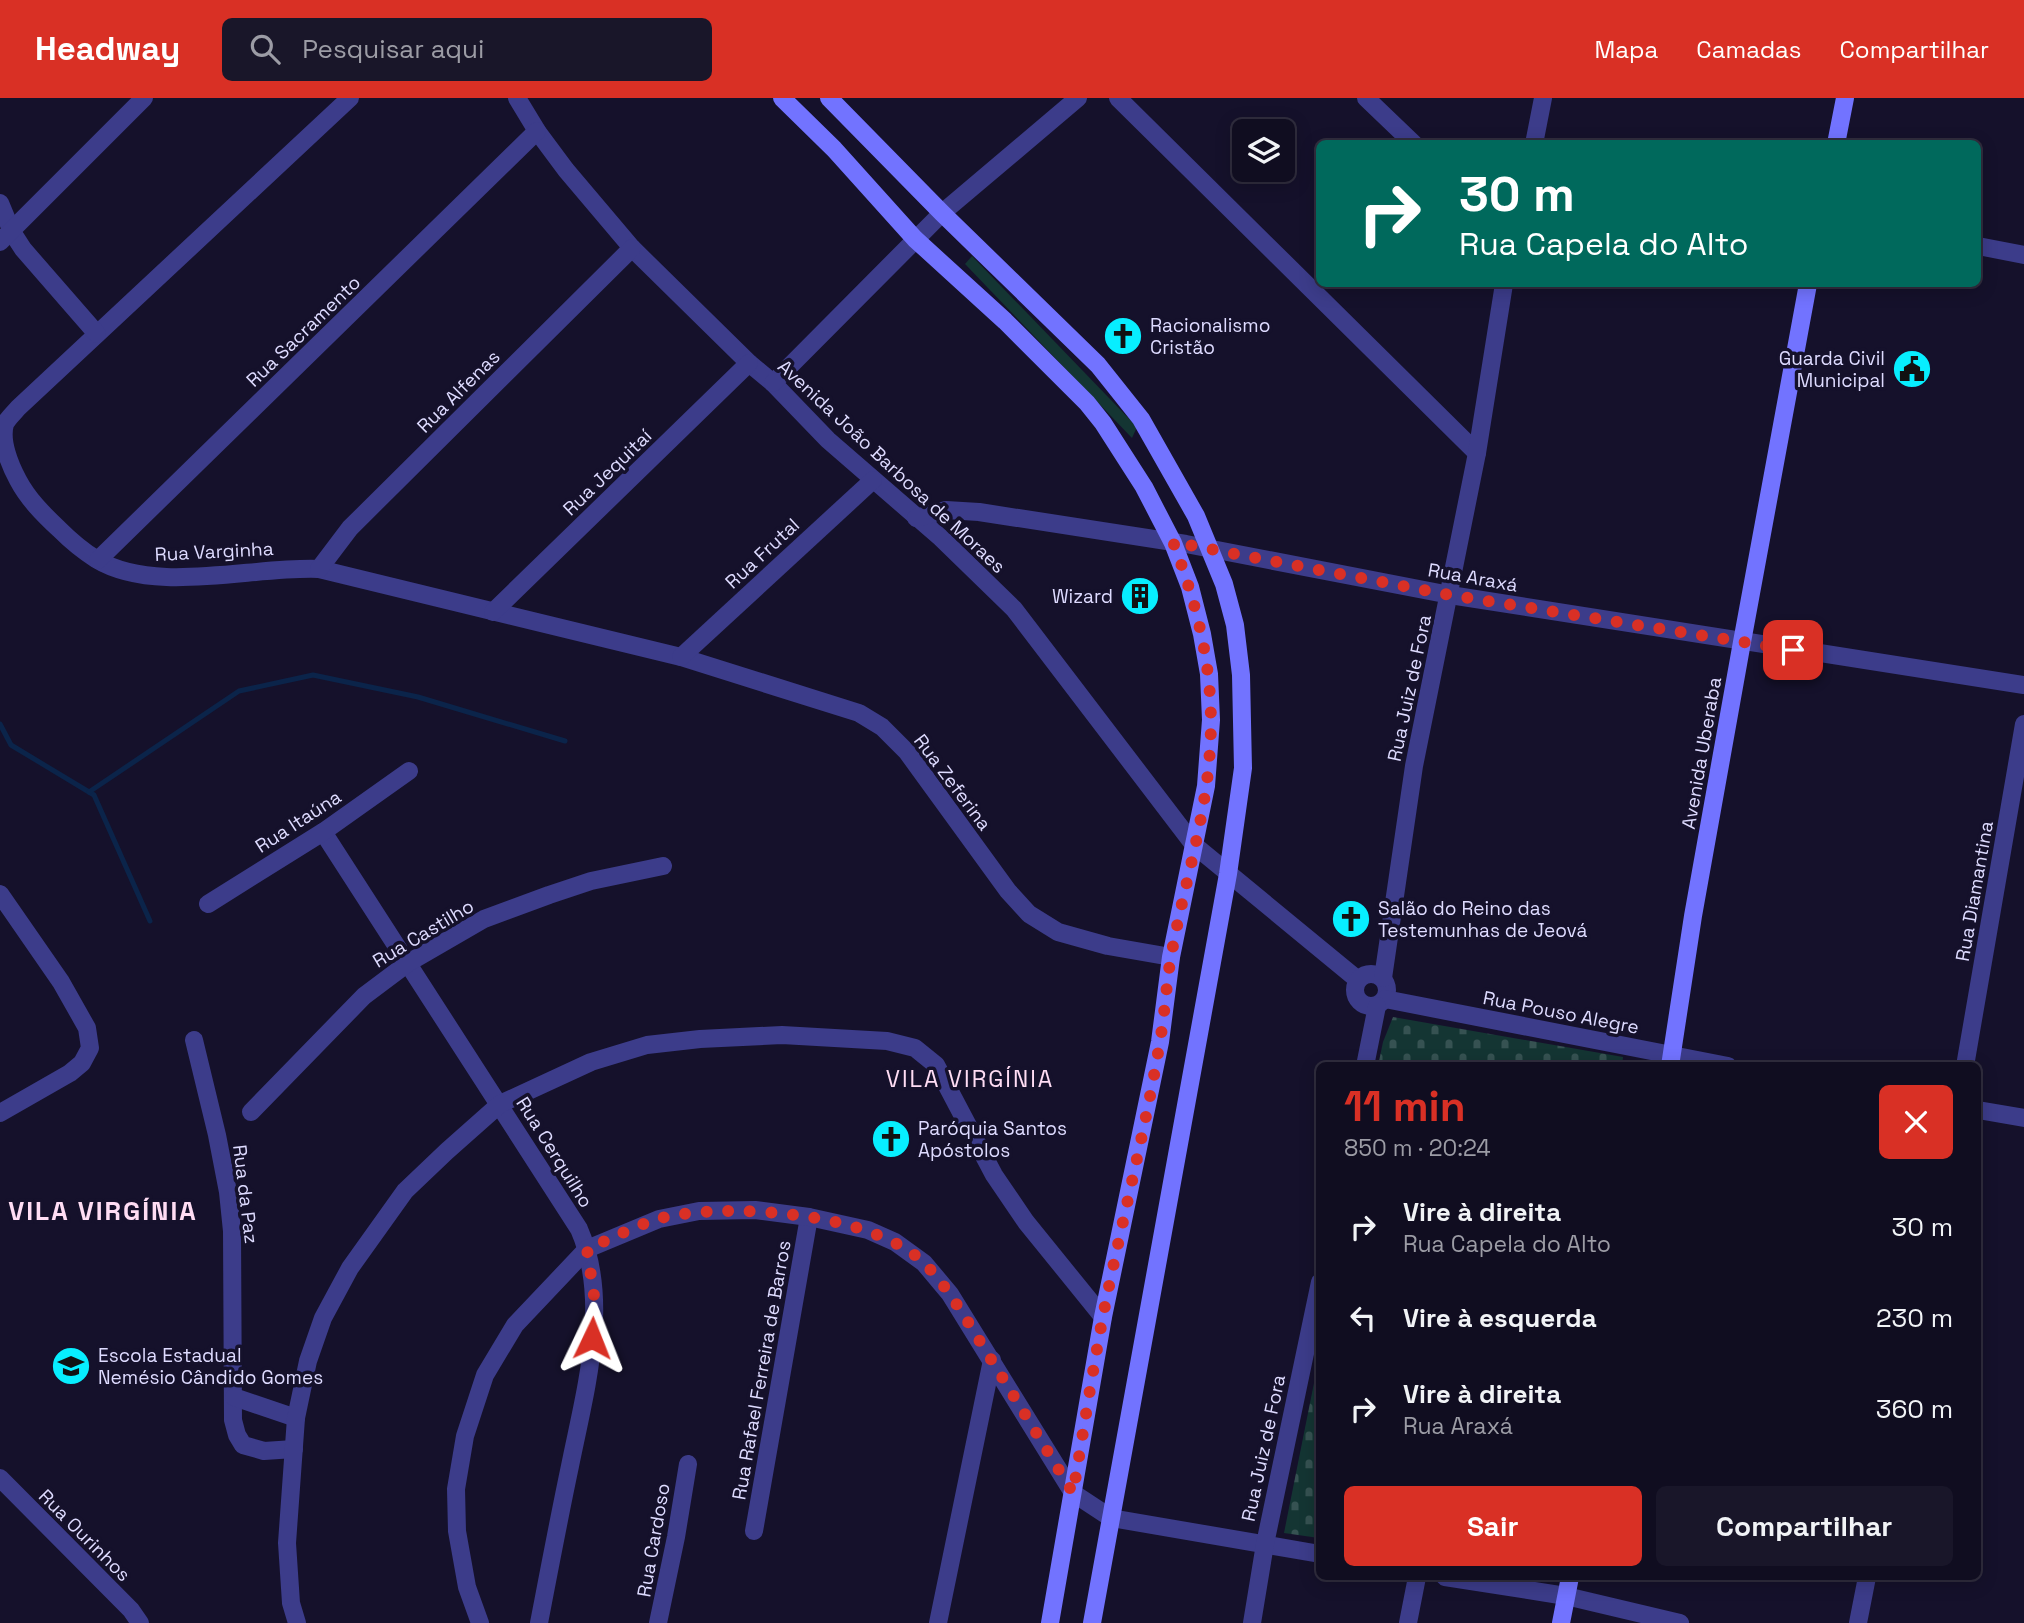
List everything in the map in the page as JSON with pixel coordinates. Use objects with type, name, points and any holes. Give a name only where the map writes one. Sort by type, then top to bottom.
[{"type":"main road","points":[[782,98],[834,149],[915,239],[1005,321],[1087,404],[1144,487],[1173,542],[1190,587],[1202,634],[1209,674],[1210,751],[1171,957],[1160,1042],[1103,1317],[1049,1623]]},
{"type":"main road","points":[[830,98],[942,213],[1098,365],[1141,419],[1196,516],[1224,584],[1232,615],[1241,675],[1243,768],[1228,874],[1092,1623]]},
{"type":"main road","points":[[1837,140],[1845,98]]},
{"type":"main road","name":"Avenida Uberaba","points":[[1670,1061],[1693,916],[1807,287]]},
{"type":"main road","points":[[1561,1623],[1569,1580]]},
{"type":"street","name":"Rua Varginha","points":[[351,98],[18,408],[3,426],[2,443],[26,495],[72,541],[97,560],[129,573],[154,577],[193,577],[289,568],[319,569],[681,657]]},
{"type":"street","name":"Avenida João Barbosa de Moraes","points":[[517,98],[566,170],[632,247],[828,440],[968,563],[1014,609],[1194,845],[1228,874]]},
{"type":"street","points":[[773,383],[942,213],[1078,98]]},
{"type":"street","points":[[1118,98],[1477,453]]},
{"type":"street","points":[[1366,98],[1411,140]]},
{"type":"street","points":[[1535,140],[1543,98]]},
{"type":"street","points":[[6,237],[143,99]]},
{"type":"street","name":"Rua Sacramento","points":[[97,560],[537,131]]},
{"type":"street","points":[[0,203],[6,237],[97,334]]},
{"type":"street","name":"Rua Alfenas","points":[[319,569],[350,528],[632,247]]},
{"type":"street","points":[[1981,247],[2024,255]]},
{"type":"street","name":"Rua Juiz de Fora","points":[[1383,978],[1414,766],[1477,453],[1504,287]]},
{"type":"street","name":"Rua Jequitaí","points":[[493,612],[750,363]]},
{"type":"street","name":"Rua Frutal","points":[[681,657],[873,480]]},
{"type":"street","name":"Rua Araxá","points":[[916,518],[946,510],[979,512],[1173,542],[1450,595],[2024,685]]},
{"type":"street","name":"Rua Zeferina","points":[[681,657],[859,713],[883,727],[907,752],[1008,891],[1029,914],[1058,932],[1108,946],[1171,957]]},
{"type":"street","name":"Rua Diamantina","points":[[1966,1062],[2024,724]]},
{"type":"street","name":"Rua Itaúna","points":[[208,904],[323,832],[410,771]]},
{"type":"street","name":"Rua Cerquilho","points":[[323,832],[500,1104],[579,1229],[587,1249],[594,1296],[592,1338],[583,1397],[538,1623]]},
{"type":"street","name":"Rua Castilho","points":[[251,1112],[363,996],[408,962],[484,919],[591,881],[663,866]]},
{"type":"street","points":[[1228,874],[1358,980]]},
{"type":"street","points":[[0,894],[68,993],[87,1028],[90,1048],[82,1063],[70,1073],[0,1113]]},
{"type":"street","points":[[1366,1062],[1381,1002],[1388,988],[1383,978],[1373,974],[1358,980],[1354,991],[1358,1000],[1367,1006],[1381,1002]]},
{"type":"street","name":"Rua Pouso Alegre","points":[[1381,1002],[1670,1061]]},
{"type":"street","points":[[297,1623],[291,1603],[287,1543],[296,1419],[308,1361],[323,1318],[350,1268],[405,1191],[447,1150],[500,1104],[591,1062],[647,1045],[782,1035],[887,1041],[915,1048],[936,1065],[948,1084],[994,1175],[1013,1205],[1103,1317]]},
{"type":"street","name":"Rua da Paz","points":[[194,1040],[228,1192],[232,1231],[233,1420],[243,1445],[264,1451],[294,1449]]},
{"type":"street","points":[[1981,1111],[2024,1118]]},
{"type":"street","points":[[480,1623],[467,1587],[457,1531],[456,1489],[465,1436],[485,1375],[515,1325],[587,1249],[659,1219],[699,1211],[755,1210],[809,1217],[868,1230],[895,1242],[924,1263],[950,1294],[1073,1493],[1111,1518],[1316,1553]]},
{"type":"street","name":"Rua Rafael Ferreira de Barros","points":[[754,1531],[809,1217]]},
{"type":"street","name":"Rua Juiz de Fora","points":[[1252,1623],[1265,1544],[1316,1301]]},
{"type":"street","points":[[938,1623],[992,1360]]},
{"type":"street","points":[[234,1397],[296,1419]]},
{"type":"street","name":"Rua Cardoso","points":[[658,1623],[688,1464]]},
{"type":"street","name":"Rua Ourinhos","points":[[0,1478],[131,1610],[140,1623]]},
{"type":"street","points":[[1408,1623],[1415,1580]]},
{"type":"street","points":[[1463,1580],[1566,1596],[1679,1623]]},
{"type":"street","points":[[1858,1623],[1866,1580]]},
{"type":"green space","points":[[972,256],[1137,427],[1132,438],[965,264]]},
{"type":"green space","points":[[1393,1017],[1623,1057],[1622,1062],[1379,1062]]},
{"type":"green space","points":[[1316,1373],[1316,1538],[1284,1533]]},
{"type":"waterway","points":[[89,792],[239,691],[313,675],[418,697],[565,741]]},
{"type":"waterway","points":[[0,724],[11,745],[94,795],[150,921]]},
{"type":"place","name":"Racionalismo Cristão","points":[[1123,336]]},
{"type":"place","name":"Guarda Civil Municipal","points":[[1912,369]]},
{"type":"place","name":"Wizard","points":[[1140,596]]},
{"type":"place","name":"Salão do Reino das Testemunhas de Jeová","points":[[1351,919]]},
{"type":"place","name":"Paróquia Santos Apóstolos","points":[[891,1139]]},
{"type":"place","name":"Escola Estadual Nemésio Cândido Gomes","points":[[71,1366]]},
{"type":"district","name":"VILA VIRGÍNIA","points":[[970,1079]]},
{"type":"district","name":"VILA VIRGÍNIA","points":[[103,1211]]},
{"type":"route","points":[[592,1338],[594,1296],[587,1249],[659,1219],[699,1211],[755,1210],[809,1217],[868,1230],[895,1242],[924,1263],[950,1294],[1073,1493],[1103,1317],[1160,1042],[1171,957],[1206,786],[1210,751],[1209,674],[1202,634],[1190,587],[1173,542],[1450,595],[1793,650]]}]
